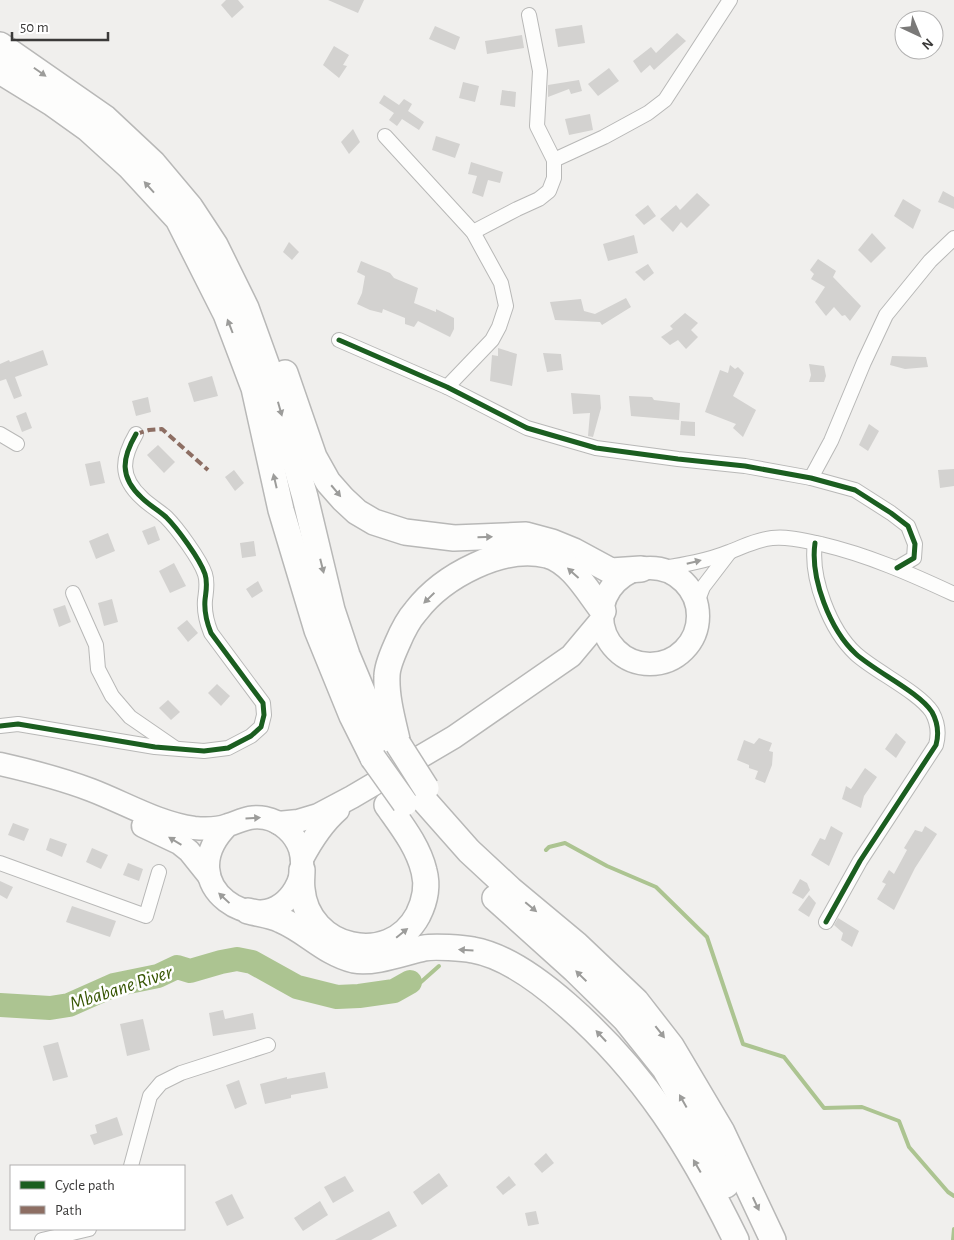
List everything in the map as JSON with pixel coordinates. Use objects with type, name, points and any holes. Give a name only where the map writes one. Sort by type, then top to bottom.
[{"type":"highway","points":[[0,45],[105,118],[153,163],[190,194],[211,222],[253,289],[300,414],[314,457],[328,482],[356,512],[374,522],[405,532],[454,538],[526,535],[552,542],[574,551],[611,570],[649,569]]},
{"type":"highway","points":[[0,71],[52,103],[87,128],[130,167],[178,219],[226,314],[254,388],[281,510],[317,630],[370,766],[410,799],[510,889],[576,944],[642,1008],[671,1046],[722,1132],[773,1240]]},
{"type":"highway","points":[[153,163],[190,208],[215,244],[246,308],[274,389],[305,497],[332,610],[347,655],[365,698],[398,753]]},
{"type":"highway","points":[[602,615],[578,578],[562,563],[548,556],[528,553],[502,556],[472,567],[456,576],[416,610],[403,631],[393,654],[387,676],[398,753],[410,799],[442,845],[467,871],[575,970],[625,1019],[665,1069],[702,1135],[750,1240]]},
{"type":"highway","points":[[302,864],[304,901],[313,920],[327,934],[342,942],[372,947],[386,944],[402,935],[414,922],[422,906],[426,889],[424,871],[406,831],[410,799]]},
{"type":"highway","points":[[248,911],[281,919],[334,953],[356,960],[387,958],[426,947],[474,950],[507,962],[540,983],[596,1031],[629,1066],[680,1135],[713,1193],[736,1240]]},
{"type":"main road","points":[[278,823],[298,821],[318,815],[352,798],[454,737],[571,656],[602,615],[607,595],[613,586],[625,575],[649,569],[670,572],[689,588],[696,605],[697,623],[694,635],[688,646],[679,654],[656,664],[638,662],[622,655],[594,654],[573,660],[547,673]]},
{"type":"main road","points":[[602,615],[608,640],[622,655]]},
{"type":"main road","points":[[0,764],[52,777],[91,790],[168,821],[194,828],[228,826]]},
{"type":"main road","points":[[91,790],[127,817],[179,843],[190,851],[209,876],[219,896],[228,903],[248,911],[261,911],[273,908],[284,902],[293,893],[299,882],[302,864],[312,838],[326,820],[352,798]]},
{"type":"main road","points":[[209,876],[208,862],[211,848],[218,835],[228,826],[240,820],[253,817],[266,818],[278,823],[295,838],[300,848],[302,864]]},
{"type":"street","points":[[554,160],[604,138],[648,114],[665,100],[730,0]]},
{"type":"street","points":[[473,232],[539,200],[549,190],[554,178],[554,160],[537,126],[540,71],[529,15]]},
{"type":"street","points":[[385,136],[473,232],[501,283],[506,306],[499,328],[492,340],[447,388]]},
{"type":"street","points":[[811,478],[831,441],[886,315],[930,261],[954,238]]},
{"type":"street","points":[[339,340],[447,388],[527,428],[596,448],[745,466],[811,478],[854,490],[908,526],[915,544],[914,558],[897,568]]},
{"type":"street","points":[[0,434],[17,444]]},
{"type":"street","points":[[0,726],[18,724],[155,747],[204,751],[228,748],[251,736],[261,727],[264,714],[263,702],[211,634],[205,613],[207,584],[202,567],[166,518],[132,488],[124,463],[127,449],[136,434]]},
{"type":"street","points":[[649,569],[691,564],[728,553],[753,541],[793,538],[844,550],[897,568],[954,594]]},
{"type":"street","points":[[815,543],[814,566],[821,593],[846,644],[863,660],[921,700],[931,712],[937,725],[938,735],[936,745],[860,861],[826,922]]},
{"type":"street","points":[[696,605],[703,588],[728,553]]},
{"type":"street","points":[[73,593],[96,646],[98,669],[112,696],[130,717],[175,748]]},
{"type":"street","points":[[0,863],[146,916],[159,872]]},
{"type":"street","points":[[131,1165],[150,1096],[161,1083],[180,1073],[268,1045]]},
{"type":"street","points":[[42,1240],[85,1230]]},
{"type":"building","points":[[226,0],[238,0],[244,7],[232,18],[221,5]]},
{"type":"building","points":[[328,0],[364,0],[358,13]]},
{"type":"building","points":[[582,25],[585,43],[558,47],[555,29]]},
{"type":"building","points":[[435,26],[460,37],[455,50],[429,39]]},
{"type":"building","points":[[677,33],[686,41],[654,70],[650,65],[641,73],[633,61],[651,47],[656,53]]},
{"type":"building","points":[[522,35],[524,48],[487,54],[485,41]]},
{"type":"building","points":[[334,46],[349,55],[343,65],[347,66],[339,78],[323,65]]},
{"type":"building","points":[[609,68],[619,81],[598,96],[588,84]]},
{"type":"building","points":[[579,80],[582,91],[571,94],[569,89],[548,97],[548,85]]},
{"type":"building","points":[[463,82],[479,86],[475,102],[459,98]]},
{"type":"building","points":[[502,90],[516,92],[515,107],[500,105]]},
{"type":"building","points":[[384,95],[399,105],[404,99],[412,104],[408,111],[424,122],[419,130],[402,119],[397,126],[389,120],[394,113],[379,103]]},
{"type":"building","points":[[590,114],[593,130],[569,135],[565,119]]},
{"type":"building","points":[[353,129],[360,142],[349,154],[341,142]]},
{"type":"building","points":[[436,136],[460,144],[455,158],[432,150]]},
{"type":"building","points":[[471,162],[503,172],[500,183],[488,180],[483,197],[472,193],[477,176],[468,174]]},
{"type":"building","points":[[943,191],[954,197],[954,209],[938,202]]},
{"type":"building","points":[[697,193],[710,205],[687,228],[681,222],[673,232],[660,219],[676,205],[680,210]]},
{"type":"building","points":[[903,199],[921,210],[913,229],[894,216]]},
{"type":"building","points":[[648,205],[656,216],[644,225],[635,215]]},
{"type":"building","points":[[872,233],[886,248],[871,263],[858,250]]},
{"type":"building","points":[[634,235],[638,253],[608,261],[603,244]]},
{"type":"building","points":[[289,242],[299,252],[292,260],[283,252]]},
{"type":"building","points":[[818,259],[836,271],[833,277],[861,306],[850,321],[845,315],[842,316],[834,307],[826,316],[815,302],[825,287],[811,279],[814,274],[810,270]]},
{"type":"building","points":[[361,261],[390,273],[394,278],[418,288],[414,303],[436,312],[436,309],[454,318],[454,329],[450,337],[418,321],[414,327],[405,324],[405,318],[383,309],[382,313],[357,304],[362,293],[365,276],[357,272]]},
{"type":"building","points":[[648,264],[654,273],[644,281],[635,272]]},
{"type":"building","points":[[626,298],[631,307],[602,325],[600,322],[555,320],[550,302],[581,299],[584,311],[595,314]]},
{"type":"building","points":[[685,313],[698,323],[691,330],[698,337],[686,349],[678,340],[670,345],[661,337],[673,329],[670,326]]},
{"type":"building","points":[[498,348],[517,354],[512,386],[490,381],[492,355],[498,356]]},
{"type":"building","points":[[43,350],[48,365],[15,377],[22,396],[14,399],[6,379],[0,381],[0,364]]},
{"type":"building","points":[[543,353],[561,354],[563,370],[547,372]]},
{"type":"building","points":[[892,356],[926,357],[928,367],[905,369],[890,365]]},
{"type":"building","points":[[809,364],[824,366],[826,376],[824,382],[809,382],[811,375]]},
{"type":"building","points":[[730,365],[735,369],[738,367],[744,373],[733,396],[756,410],[743,437],[733,428],[736,424],[705,412],[720,370],[728,373]]},
{"type":"building","points":[[212,376],[218,396],[194,402],[188,383]]},
{"type":"building","points":[[571,393],[600,395],[601,408],[593,437],[588,436],[590,413],[573,414]]},
{"type":"building","points":[[629,396],[652,397],[654,400],[680,403],[679,420],[631,416]]},
{"type":"building","points":[[148,397],[151,412],[136,416],[132,401]]},
{"type":"building","points":[[26,412],[32,428],[22,432],[16,416]]},
{"type":"building","points":[[681,421],[695,422],[695,436],[680,435]]},
{"type":"building","points":[[869,424],[879,431],[868,451],[859,445]]},
{"type":"building","points":[[158,445],[175,462],[164,473],[147,455]]},
{"type":"building","points":[[100,461],[105,483],[90,486],[85,464]]},
{"type":"building","points":[[954,469],[954,486],[940,488],[938,470]]},
{"type":"building","points":[[234,470],[244,483],[235,491],[225,477]]},
{"type":"building","points":[[155,526],[160,540],[148,545],[142,531]]},
{"type":"building","points":[[108,533],[115,551],[96,559],[89,541]]},
{"type":"building","points":[[254,541],[256,556],[242,558],[240,543]]},
{"type":"building","points":[[174,563],[186,586],[170,593],[159,571]]},
{"type":"building","points":[[258,581],[263,591],[252,598],[246,589]]},
{"type":"building","points":[[112,599],[118,622],[104,626],[98,603]]},
{"type":"building","points":[[65,605],[71,622],[59,627],[53,609]]},
{"type":"building","points":[[187,620],[198,633],[188,642],[177,628]]},
{"type":"building","points":[[217,684],[230,696],[221,706],[208,693]]},
{"type":"building","points":[[168,700],[180,712],[171,720],[159,708]]},
{"type":"building","points":[[896,733],[906,742],[896,758],[885,749]]},
{"type":"building","points":[[759,738],[772,743],[769,751],[773,752],[772,765],[765,783],[755,779],[758,771],[749,768],[749,765],[737,760],[744,740],[754,744]]},
{"type":"building","points":[[865,768],[877,777],[864,796],[861,808],[842,799],[846,786],[851,789]]},
{"type":"building","points":[[13,823],[29,829],[24,841],[8,835]]},
{"type":"building","points":[[831,826],[843,833],[829,866],[811,855],[820,838],[825,840]]},
{"type":"building","points":[[925,826],[937,834],[915,868],[894,910],[877,899],[886,884],[882,882],[889,870],[894,874],[907,850],[904,848],[915,830],[922,832]]},
{"type":"building","points":[[50,838],[67,844],[62,857],[46,850]]},
{"type":"building","points":[[92,848],[108,855],[101,869],[86,862]]},
{"type":"building","points":[[128,863],[143,869],[139,881],[123,875]]},
{"type":"building","points":[[800,879],[807,883],[810,890],[803,899],[792,893]]},
{"type":"building","points":[[0,881],[13,887],[7,899],[0,895]]},
{"type":"building","points":[[809,895],[816,903],[809,917],[798,910]]},
{"type":"building","points":[[72,906],[116,921],[110,937],[66,922]]},
{"type":"building","points":[[838,918],[859,931],[852,947],[841,940],[843,933],[834,925]]},
{"type":"building","points":[[223,1010],[225,1019],[253,1013],[256,1029],[213,1036],[209,1013]]},
{"type":"building","points":[[143,1019],[150,1050],[127,1056],[120,1024]]},
{"type":"building","points":[[58,1042],[68,1077],[53,1081],[43,1046]]},
{"type":"building","points":[[325,1072],[328,1088],[291,1095],[291,1098],[265,1104],[260,1084],[287,1077],[287,1079]]},
{"type":"building","points":[[239,1080],[247,1104],[235,1109],[226,1085]]},
{"type":"building","points":[[117,1117],[123,1135],[94,1145],[90,1135],[97,1133],[95,1125]]},
{"type":"building","points":[[546,1153],[554,1163],[542,1173],[534,1164]]},
{"type":"building","points":[[439,1173],[448,1186],[422,1205],[413,1192]]},
{"type":"building","points":[[345,1176],[354,1191],[333,1203],[324,1187]]},
{"type":"building","points":[[509,1176],[516,1185],[503,1195],[496,1187]]},
{"type":"building","points":[[232,1194],[244,1218],[227,1226],[215,1202]]},
{"type":"building","points":[[320,1201],[328,1215],[303,1231],[294,1218]]},
{"type":"building","points":[[389,1211],[397,1226],[371,1240],[335,1240]]},
{"type":"building","points":[[536,1211],[539,1224],[528,1226],[525,1213]]},
{"type":"waterway","points":[[546,850],[549,847],[565,843],[607,866],[656,887],[707,937],[743,1044],[784,1057],[824,1108],[862,1107],[899,1121],[909,1147],[948,1192],[954,1196]]},
{"type":"waterway","name":"Mbabane River","points":[[0,1005],[50,1008],[69,1005],[114,985],[158,976],[177,967],[190,971],[237,959],[252,962],[297,987],[337,997],[394,991],[410,982]]},
{"type":"waterway","points":[[410,982],[421,982],[439,966]]},
{"type":"waterway","points":[[953,1240],[954,1229]]},
{"type":"marked path","points":[[136,434],[162,429],[208,470]]},
{"type":"cycle path","points":[[339,340],[447,387],[527,428],[596,448],[745,466],[811,478],[855,490],[908,526],[915,544],[914,558],[897,568]]},
{"type":"cycle path","points":[[0,726],[18,724],[155,747],[204,751],[228,748],[251,736],[261,727],[264,715],[263,703],[211,633],[205,609],[207,587],[205,574],[198,560],[171,522],[142,498],[129,483],[126,475],[126,459],[136,434]]},
{"type":"cycle path","points":[[815,543],[814,557],[819,587],[830,618],[838,631],[847,644],[864,661],[908,690],[926,705],[934,716],[938,733],[936,745],[860,861],[826,922]]}]
